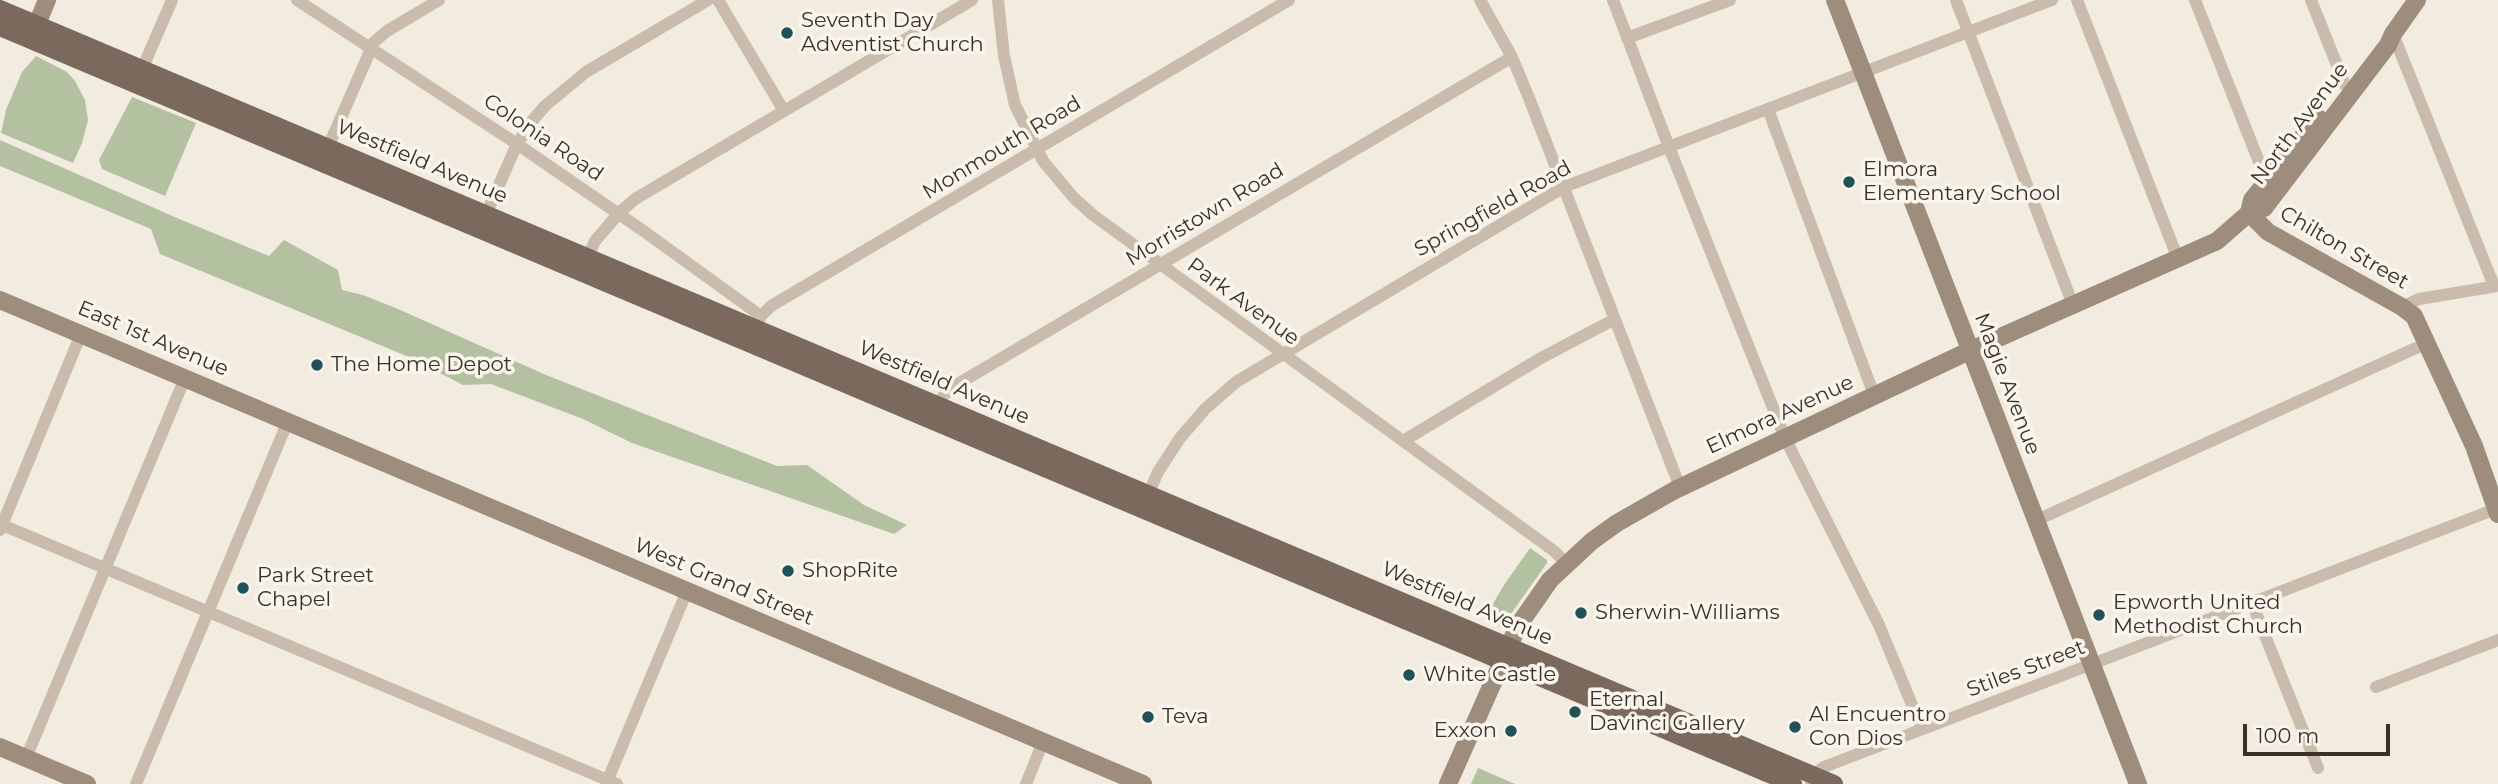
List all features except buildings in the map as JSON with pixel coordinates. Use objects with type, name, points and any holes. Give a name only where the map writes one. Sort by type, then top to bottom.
[{"type":"main road","points":[[0,9],[34,32]]},
{"type":"main road","points":[[0,27],[34,32]]},
{"type":"main road","name":"Westfield Avenue","points":[[34,32],[584,264],[755,329],[936,413],[1681,728],[1812,780],[1834,784]]},
{"type":"main road","name":"Westfield Avenue","points":[[1681,728],[1793,784]]},
{"type":"street","points":[[34,32],[47,0]]},
{"type":"street","points":[[139,76],[172,0]]},
{"type":"street","name":"Colonia Road","points":[[297,0],[619,213],[755,329]]},
{"type":"street","points":[[325,155],[371,47],[387,31],[439,0]]},
{"type":"street","points":[[483,222],[517,144],[539,113],[577,79],[708,0]]},
{"type":"street","points":[[718,0],[784,111]]},
{"type":"street","points":[[584,264],[594,241],[635,199],[972,0]]},
{"type":"street","name":"Park Avenue","points":[[998,0],[1011,93],[1036,149],[1049,170],[1074,198],[1282,355],[1554,551],[1566,563]]},
{"type":"street","name":"Monmouth Road","points":[[755,329],[771,306],[1289,0]]},
{"type":"street","points":[[1480,0],[1512,57],[1680,487]]},
{"type":"street","points":[[1613,0],[1785,438],[1879,625],[1922,729]]},
{"type":"street","points":[[1627,38],[1730,0]]},
{"type":"street","name":"Magie Avenue","points":[[1835,0],[2138,784]]},
{"type":"street","points":[[1955,0],[2073,305]]},
{"type":"street","name":"Springfield Road","points":[[1145,501],[1165,460],[1205,409],[1236,382],[1564,187],[2052,0]]},
{"type":"street","points":[[2077,0],[2178,259]]},
{"type":"street","points":[[2195,0],[2267,182]]},
{"type":"street","points":[[2311,0],[2345,85]]},
{"type":"street","name":"North Avenue","points":[[2249,214],[2264,208],[2388,46],[2393,34],[2417,0]]},
{"type":"street","points":[[2393,34],[2496,286],[2418,299],[2402,307]]},
{"type":"street","name":"North Avenue","points":[[2249,214],[2252,200],[2381,37],[2393,34]]},
{"type":"street","name":"Morristown Road","points":[[936,413],[945,392],[951,387],[1512,57]]},
{"type":"street","points":[[1768,109],[1874,395]]},
{"type":"street","name":"Elmora Avenue","points":[[1448,784],[1505,654],[1529,608],[1566,563],[1617,523],[1680,487],[1874,395],[2217,241],[2249,214]]},
{"type":"street","name":"Chilton Street","points":[[2249,214],[2275,236],[2402,307],[2414,317],[2474,446],[2497,510]]},
{"type":"street","name":"East 1st Avenue","points":[[0,300],[288,421]]},
{"type":"street","points":[[1403,441],[1541,358],[1615,319]]},
{"type":"street","points":[[81,334],[1,526],[610,783],[687,592]]},
{"type":"street","points":[[2037,520],[2427,343]]},
{"type":"street","points":[[26,758],[185,378]]},
{"type":"street","points":[[136,784],[288,421]]},
{"type":"street","name":"West Grand Street","points":[[288,421],[1143,784]]},
{"type":"street","name":"Stiles Street","points":[[1812,780],[1824,767],[2497,510]]},
{"type":"street","points":[[2252,603],[2318,768]]},
{"type":"street","points":[[2376,687],[2498,640]]},
{"type":"street","points":[[1026,784],[1044,742]]},
{"type":"street","points":[[0,747],[86,784]]},
{"type":"green space","points":[[36,56],[67,72],[85,100],[88,120],[73,163],[1,133],[6,110],[22,72]]},
{"type":"green space","points":[[132,97],[196,123],[165,196],[102,169],[99,160]]},
{"type":"green space","points":[[0,140],[269,256],[284,240],[338,270],[342,290],[398,309],[546,375],[777,466],[807,465],[864,505],[907,525],[894,534],[632,443],[583,419],[491,384],[463,385],[409,357],[160,254],[151,229],[0,166]]},
{"type":"green space","points":[[1530,548],[1547,560],[1547,563],[1501,628],[1484,619]]},
{"type":"green space","points":[[1478,768],[1515,784],[1471,784]]},
{"type":"place","name":"Seventh Day Adventist Church","points":[[787,33]]},
{"type":"place","name":"Elmora Elementary School","points":[[1849,182]]},
{"type":"place","name":"The Home Depot","points":[[317,365]]},
{"type":"place","name":"ShopRite","points":[[788,571]]},
{"type":"place","name":"Park Street Chapel","points":[[243,588]]},
{"type":"place","name":"Sherwin-Williams","points":[[1581,613]]},
{"type":"place","name":"Epworth United Methodist Church","points":[[2099,615]]},
{"type":"place","name":"White Castle","points":[[1409,675]]},
{"type":"place","name":"Eternal Davinci Gallery","points":[[1575,712]]},
{"type":"place","name":"Teva","points":[[1148,717]]},
{"type":"place","name":"Al Encuentro Con Dios","points":[[1795,727]]},
{"type":"place","name":"Exxon","points":[[1511,731]]}]
